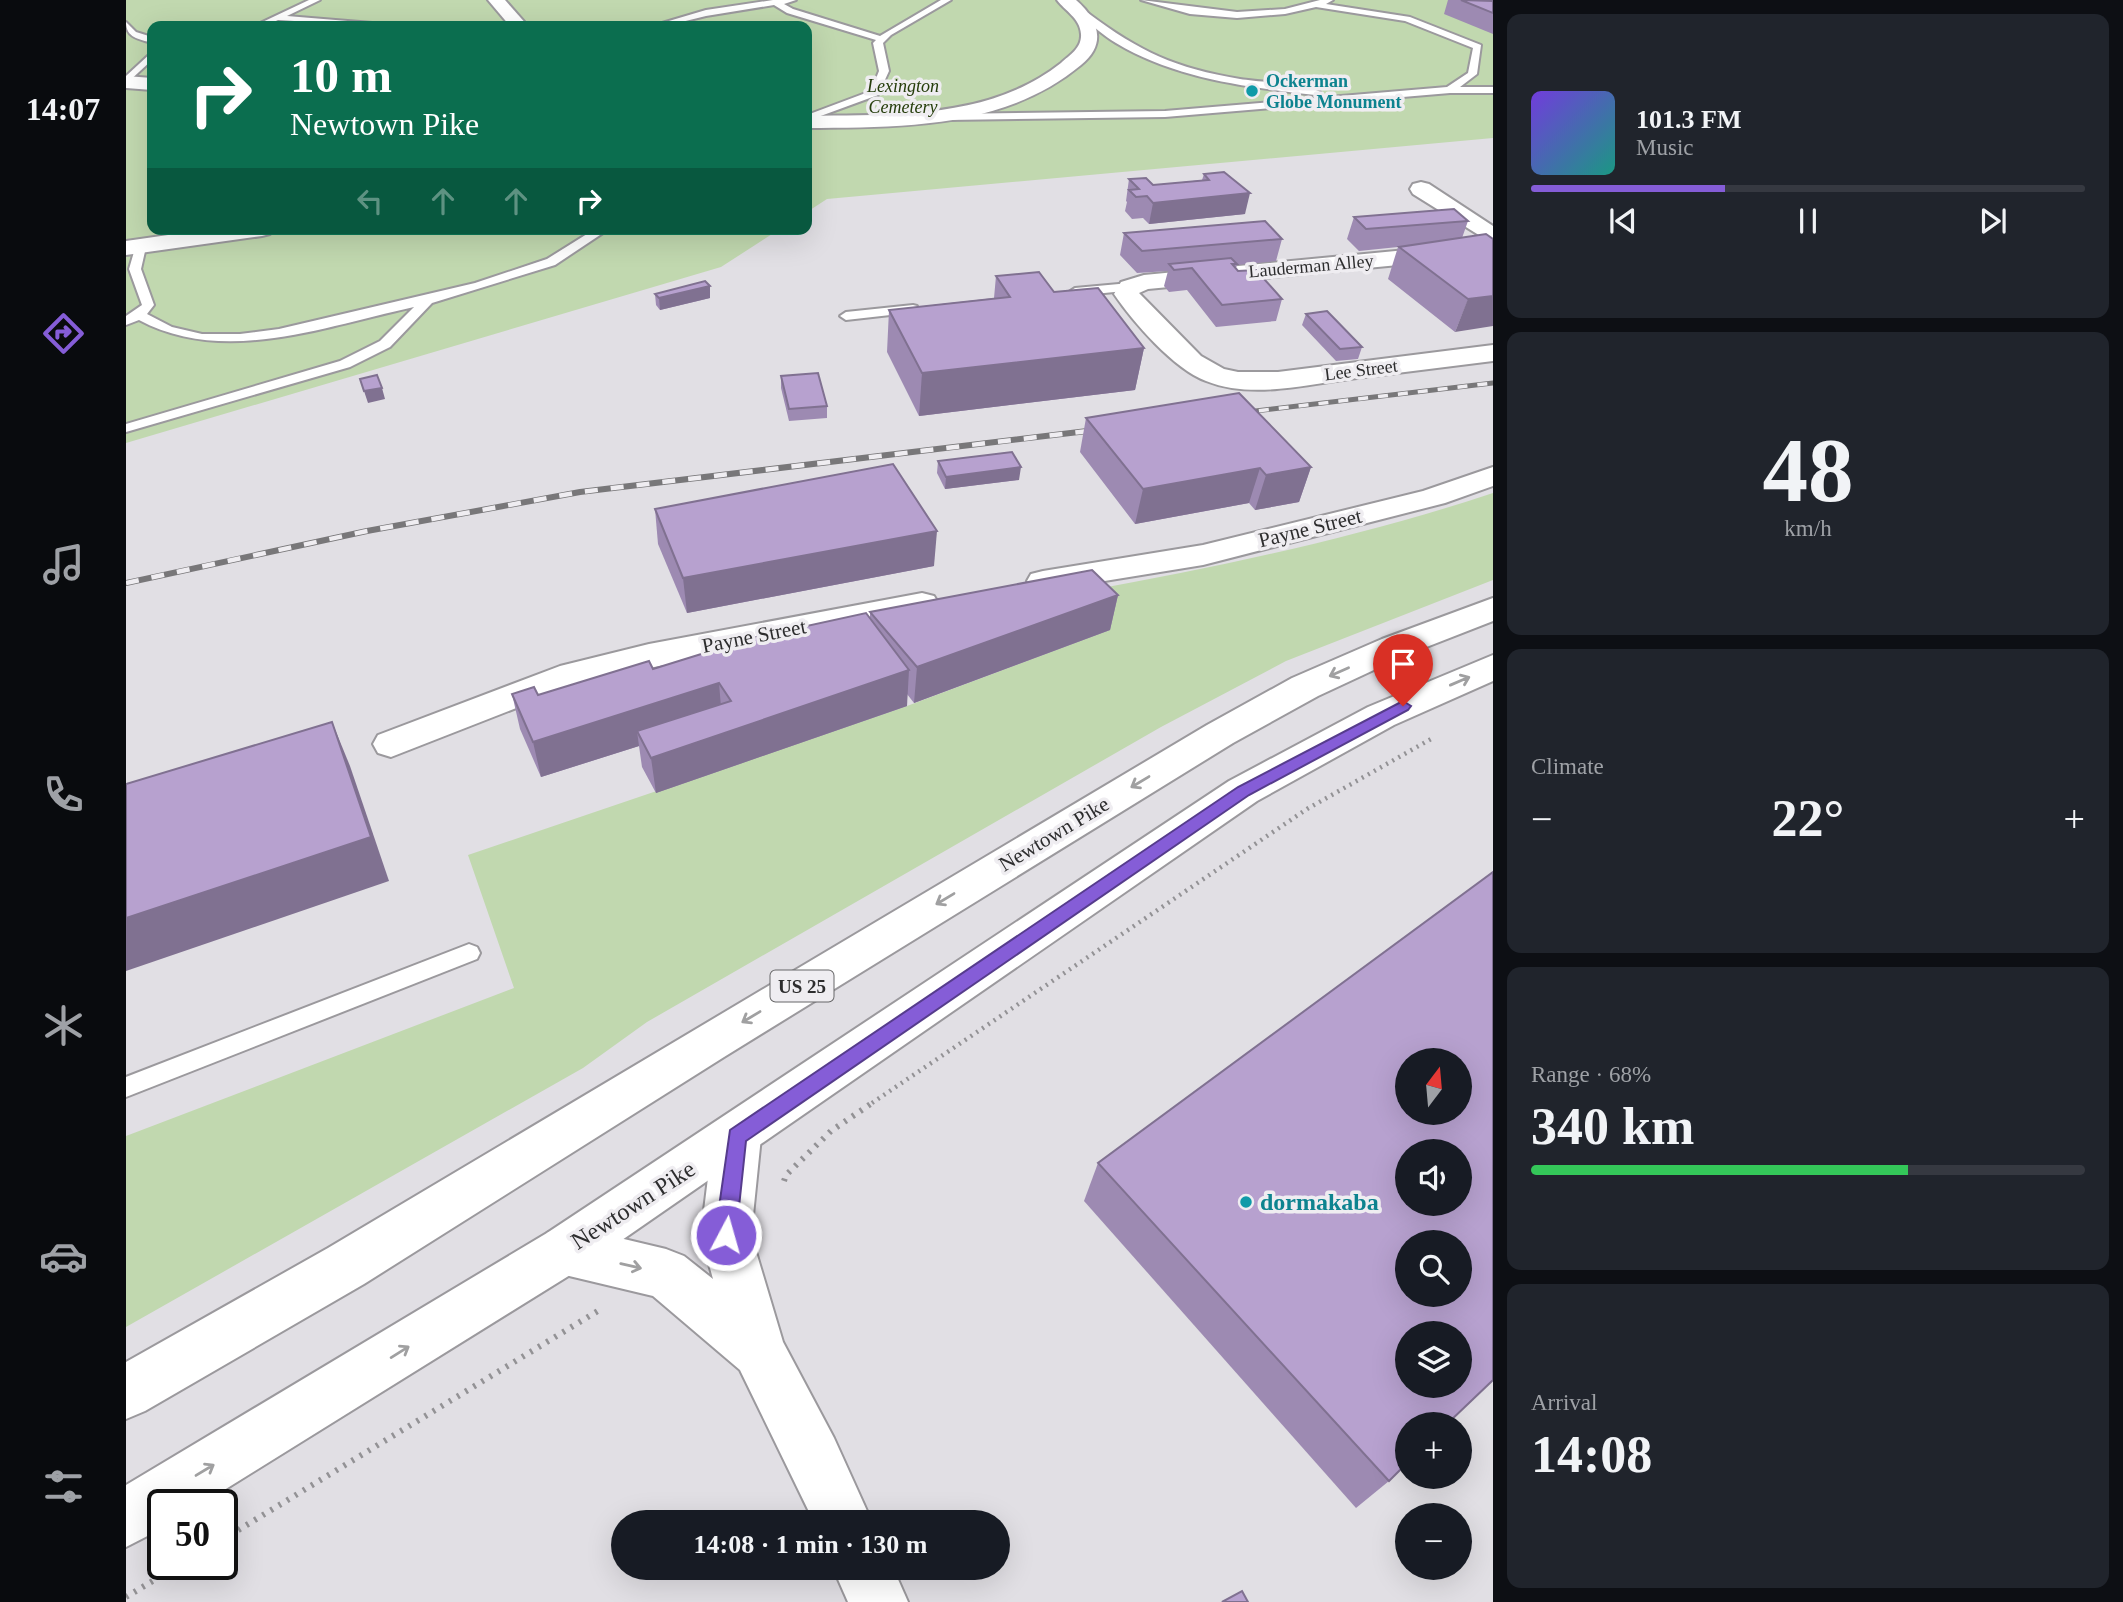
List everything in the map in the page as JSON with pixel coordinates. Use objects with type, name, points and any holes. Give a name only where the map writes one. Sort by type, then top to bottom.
[{"type":"street","points":[[496,0],[515,21]]},
{"type":"street","points":[[812,120],[947,117],[1008,102],[1063,73],[1088,49],[1090,36],[1085,15],[1065,0]]},
{"type":"street","points":[[126,82],[147,84]]},
{"type":"street","points":[[1421,189],[1493,236]]},
{"type":"street","points":[[133,248],[173,235]]},
{"type":"street","points":[[133,248],[221,235]]},
{"type":"street","name":"Lauderman Alley","points":[[1130,287],[1143,282],[1493,249]]},
{"type":"street","name":"Lee Street","points":[[1130,287],[1126,294],[1192,361],[1213,375],[1229,379],[1254,382],[1278,380],[1493,353]]},
{"type":"street","name":"Payne Street","points":[[1018,586],[1203,555],[1434,496],[1493,476]]},
{"type":"street","name":"Payne Street","points":[[391,744],[573,675],[649,656],[950,599]]},
{"type":"street","name":"Newtown Pike","points":[[126,1392],[346,1266],[708,1042],[1220,734],[1305,687],[1493,609]]},
{"type":"street","name":"Newtown Pike","points":[[126,1518],[565,1250],[1243,791],[1381,716],[1493,667]]},
{"type":"street","points":[[737,1136],[726,1235],[759,1351],[838,1510]]},
{"type":"street","points":[[565,1250],[666,1274],[759,1351]]},
{"type":"lane","points":[[271,21],[316,0]]},
{"type":"lane","points":[[675,21],[706,13],[792,0]]},
{"type":"lane","points":[[812,118],[875,93],[884,71],[878,43],[922,11],[947,0]]},
{"type":"lane","points":[[1145,0],[1204,13],[1259,15],[1361,1]]},
{"type":"lane","points":[[1171,0],[1185,0]]},
{"type":"lane","points":[[1318,5],[1330,0]]},
{"type":"lane","points":[[774,1],[790,11],[882,39]]},
{"type":"lane","points":[[1318,5],[1405,14],[1482,47],[1472,74],[1450,90]]},
{"type":"lane","points":[[1085,15],[1119,41],[1165,64],[1229,80],[1364,96]]},
{"type":"lane","points":[[279,18],[314,21]]},
{"type":"lane","points":[[126,25],[133,34],[147,38]]},
{"type":"lane","points":[[126,82],[147,59]]},
{"type":"lane","points":[[947,117],[1165,114],[1364,96],[1493,90]]},
{"type":"lane","points":[[139,315],[154,327],[185,337],[236,340],[428,300],[479,286],[551,261],[593,235]]},
{"type":"lane","points":[[126,321],[139,315],[148,305],[135,269],[133,248]]},
{"type":"lane","points":[[1062,293],[1130,287]]},
{"type":"lane","points":[[126,428],[345,364],[385,344],[428,300]]},
{"type":"lane","points":[[846,316],[927,307]]},
{"type":"lane","points":[[126,1087],[469,953]]},
{"type":"path","points":[[782,1186],[786,1175],[831,1130],[1307,808],[1437,736]]},
{"type":"path","points":[[238,1529],[607,1306]]},
{"type":"path","points":[[126,1597],[154,1580]]},
{"type":"green space","name":"Lexington Cemetery","points":[[126,0],[1493,0],[1493,138],[827,199],[812,209],[812,21],[147,21],[147,235],[771,235],[721,267],[126,443]]},
{"type":"green space","points":[[1493,493],[1493,580],[1286,661],[1161,727],[647,1022],[583,1068],[126,1327],[126,1136],[514,988],[468,855],[907,706],[1109,630],[1086,591],[1342,537]]},
{"type":"building","points":[[1461,0],[1493,1],[1493,13]]},
{"type":"building","points":[[1224,172],[1250,193],[1153,203],[1147,196],[1136,197],[1129,190],[1139,189],[1129,179],[1146,178],[1153,185],[1209,180],[1204,174]]},
{"type":"building","points":[[1454,209],[1468,221],[1366,229],[1354,217]]},
{"type":"building","points":[[1265,221],[1282,239],[1142,251],[1124,233]]},
{"type":"building","points":[[1486,234],[1493,239],[1493,296],[1468,299],[1399,247]]},
{"type":"building","points":[[1231,258],[1237,264],[1232,264],[1238,271],[1256,270],[1282,299],[1222,305],[1192,268],[1174,270],[1169,264]]},
{"type":"building","points":[[1039,272],[1054,292],[1098,288],[1144,348],[922,373],[889,310],[1010,297],[996,276]]},
{"type":"building","points":[[705,281],[710,286],[659,298],[655,294]]},
{"type":"building","points":[[1327,311],[1362,347],[1340,349],[1306,314]]},
{"type":"building","points":[[818,373],[827,406],[789,409],[781,376]]},
{"type":"building","points":[[377,375],[382,388],[364,391],[360,379]]},
{"type":"building","points":[[1239,393],[1311,467],[1266,475],[1260,468],[1143,489],[1086,418]]},
{"type":"building","points":[[1012,452],[1021,467],[946,477],[938,461]]},
{"type":"building","points":[[893,464],[937,531],[683,578],[655,509]]},
{"type":"building","points":[[1092,570],[1118,595],[917,667],[870,612]]},
{"type":"building","points":[[866,613],[909,670],[651,758],[637,731],[731,701],[719,683],[533,742],[512,694],[534,687],[538,695],[649,661],[653,669],[756,637]]},
{"type":"building","points":[[332,722],[371,837],[126,918],[126,784]]},
{"type":"building","name":"dormakaba","points":[[1493,872],[1493,1380],[1460,1412],[1395,1412],[1395,1475],[1389,1481],[1098,1163]]},
{"type":"building","points":[[1242,1591],[1248,1602],[1222,1602]]},
{"type":"railway","points":[[1239,413],[1493,383]]},
{"type":"railway","points":[[126,583],[367,531],[580,492],[1104,429]]},
{"type":"place","name":"Ockerman Globe Monument","points":[[1252,91]]},
{"type":"place","name":"dormakaba","points":[[1246,1202]]},
{"type":"route","points":[[726,1235],[737,1136],[1243,791],[1403,706]]}]
